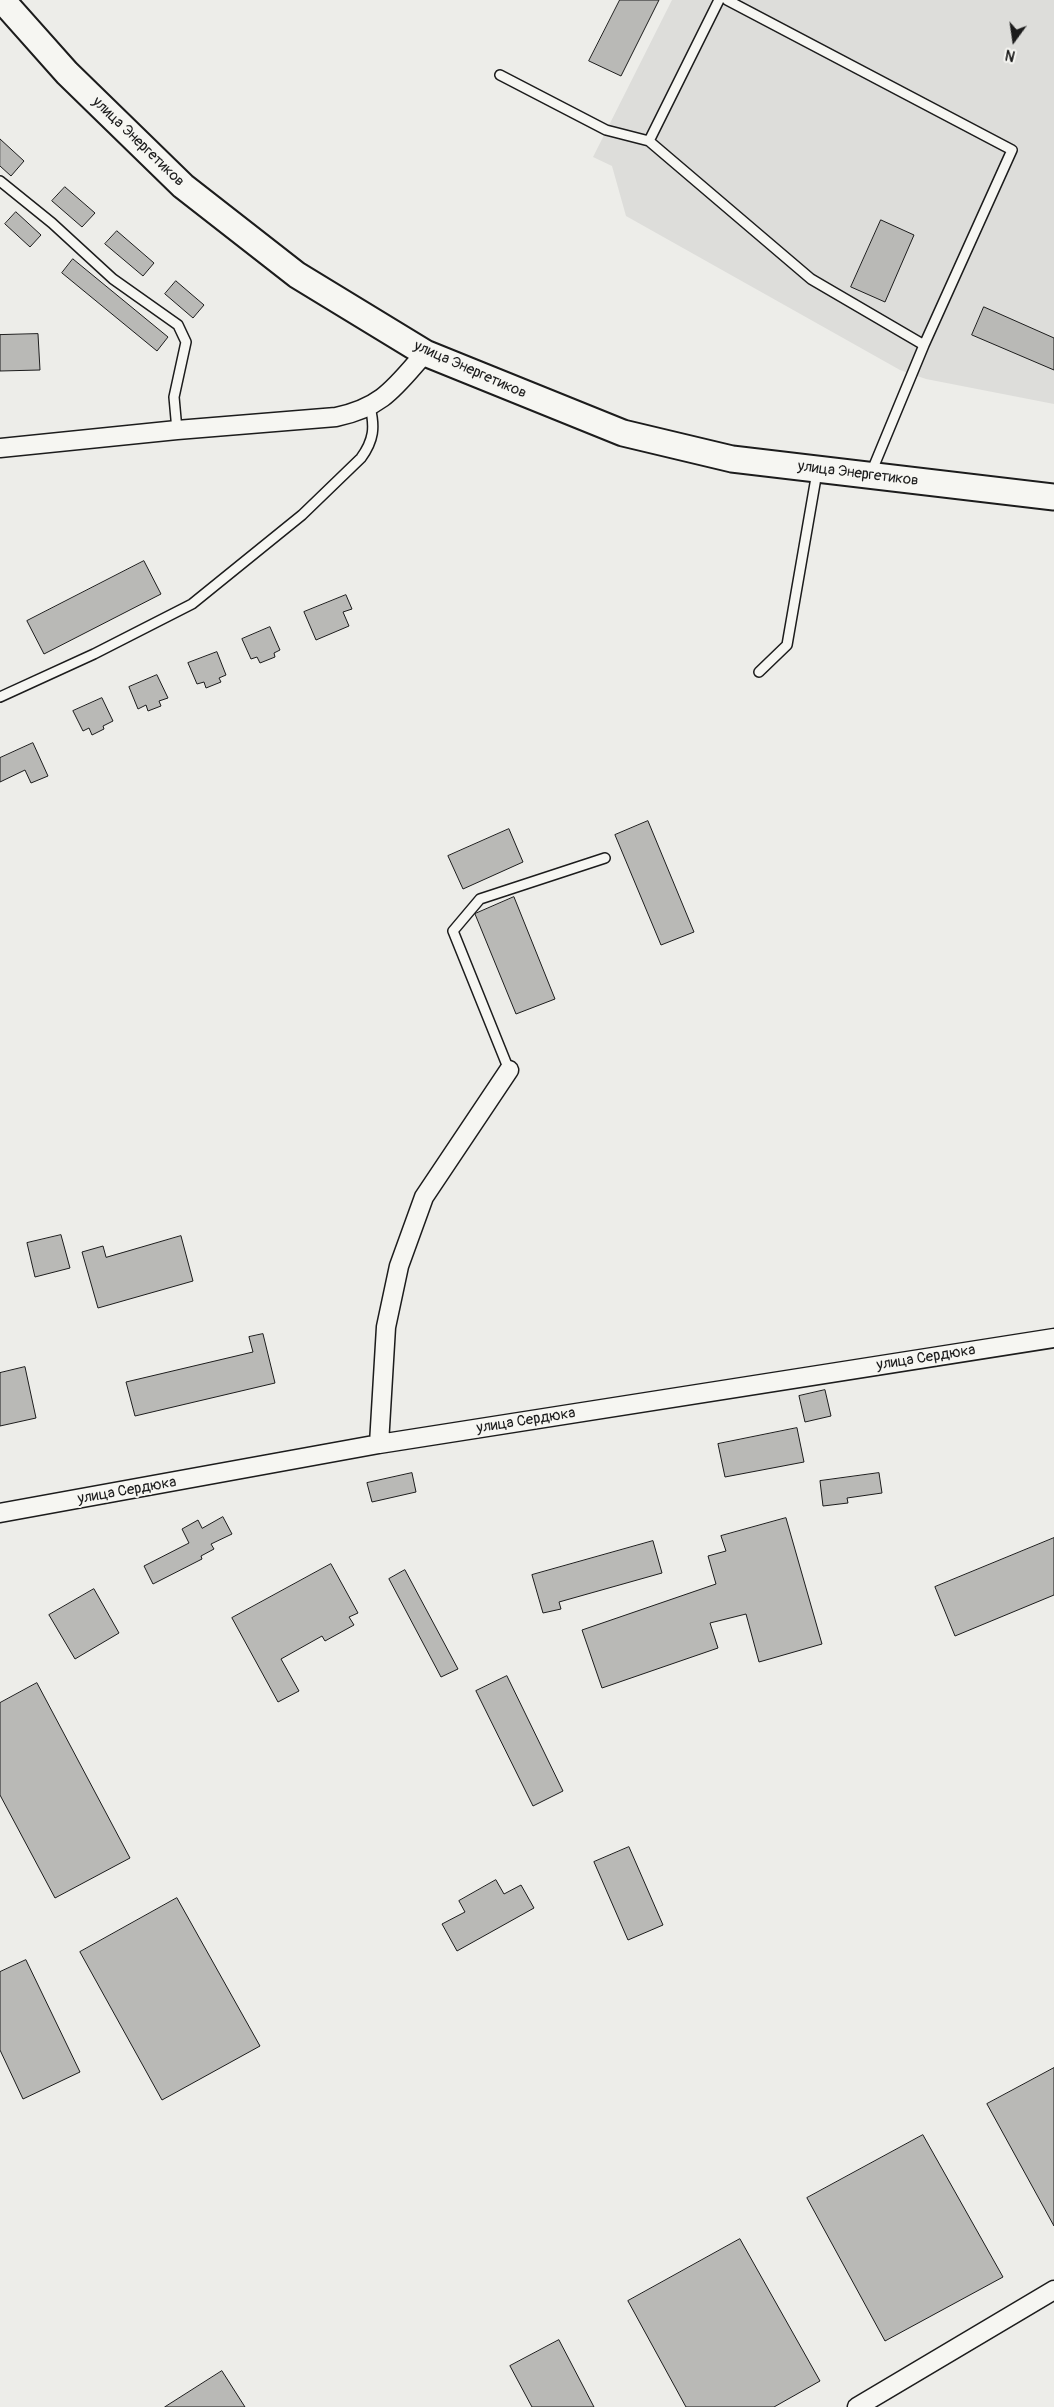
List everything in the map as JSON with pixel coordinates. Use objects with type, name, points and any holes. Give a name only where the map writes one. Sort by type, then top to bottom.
[{"type":"main road","name":"улица Энергетиков","points":[[2,0],[67,73],[183,186],[297,275],[425,353],[623,433],[732,459],[1054,497]]},
{"type":"street","points":[[0,448],[177,430],[336,417],[354,413],[370,407],[389,395],[425,353]]},
{"type":"street","points":[[378,1444],[386,1327],[399,1266],[424,1197],[509,1070]]},
{"type":"street","name":"улица Сердюка","points":[[0,1513],[378,1444],[1054,1338]]},
{"type":"street","points":[[857,2407],[1054,2290]]},
{"type":"lane","points":[[650,141],[719,0]]},
{"type":"lane","points":[[727,0],[1012,150],[924,345],[870,475]]},
{"type":"lane","points":[[500,75],[606,130],[650,141],[811,279],[924,345]]},
{"type":"lane","points":[[0,182],[52,223],[113,279],[178,325],[186,342],[174,397],[177,430]]},
{"type":"lane","points":[[0,697],[94,654],[192,604],[302,516],[361,458],[374,434],[370,407]]},
{"type":"lane","points":[[759,672],[787,645],[817,469]]},
{"type":"lane","points":[[509,1070],[452,931],[480,900],[605,858]]},
{"type":"shaded area","points":[[672,0],[1054,0],[1054,404],[926,379],[900,370],[626,216],[612,166],[593,157]]},
{"type":"building","points":[[620,0],[659,0],[621,76],[589,61]]},
{"type":"building","points":[[0,139],[24,161],[11,176],[0,166]]},
{"type":"building","points":[[65,187],[95,213],[82,227],[52,201]]},
{"type":"building","points":[[16,212],[41,235],[30,247],[5,224]]},
{"type":"building","points":[[881,220],[914,235],[885,302],[851,287]]},
{"type":"building","points":[[117,231],[154,263],[143,276],[105,244]]},
{"type":"building","points":[[73,259],[168,337],[157,351],[62,273]]},
{"type":"building","points":[[176,281],[204,305],[193,318],[165,294]]},
{"type":"building","points":[[984,307],[1054,338],[1054,370],[972,335]]},
{"type":"building","points":[[38,334],[40,370],[0,371],[0,335]]},
{"type":"building","points":[[144,561],[161,594],[44,654],[27,621]]},
{"type":"building","points":[[346,595],[352,609],[343,612],[349,626],[316,640],[304,612]]},
{"type":"building","points":[[270,627],[280,650],[274,653],[275,657],[260,663],[257,657],[251,659],[242,639]]},
{"type":"building","points":[[217,652],[226,675],[219,678],[221,682],[206,688],[204,682],[197,684],[188,663]]},
{"type":"building","points":[[157,675],[168,698],[159,701],[161,706],[148,711],[146,705],[138,709],[129,687]]},
{"type":"building","points":[[102,698],[113,721],[103,726],[104,729],[92,735],[89,728],[83,731],[73,711]]},
{"type":"building","points":[[33,743],[48,776],[31,783],[25,770],[0,782],[0,758]]},
{"type":"building","points":[[648,821],[694,932],[661,945],[615,835]]},
{"type":"building","points":[[509,829],[523,862],[463,889],[448,856]]},
{"type":"building","points":[[514,897],[555,999],[516,1014],[475,914]]},
{"type":"building","points":[[61,1235],[70,1268],[35,1277],[27,1243]]},
{"type":"building","points":[[181,1236],[193,1281],[98,1308],[82,1252],[103,1246],[106,1257]]},
{"type":"building","points":[[263,1334],[275,1383],[135,1416],[126,1382],[253,1352],[249,1337]]},
{"type":"building","points":[[25,1367],[36,1418],[0,1426],[0,1373]]},
{"type":"building","points":[[825,1390],[831,1416],[805,1422],[799,1396]]},
{"type":"building","points":[[797,1428],[804,1462],[725,1477],[718,1444]]},
{"type":"building","points":[[412,1473],[416,1492],[372,1502],[367,1483]]},
{"type":"building","points":[[879,1473],[882,1493],[847,1498],[848,1503],[823,1506],[820,1481]]},
{"type":"building","points":[[223,1517],[232,1534],[211,1544],[214,1549],[201,1556],[202,1559],[153,1584],[144,1566],[189,1543],[182,1529],[198,1520],[202,1528]]},
{"type":"building","points":[[786,1518],[822,1644],[759,1662],[746,1614],[710,1623],[718,1648],[602,1688],[582,1630],[716,1584],[708,1556],[726,1551],[721,1536]]},
{"type":"building","points":[[1054,1538],[1054,1595],[955,1636],[935,1587]]},
{"type":"building","points":[[653,1541],[662,1573],[559,1602],[561,1609],[543,1613],[532,1575]]},
{"type":"building","points":[[331,1564],[358,1613],[349,1617],[354,1625],[325,1641],[322,1636],[281,1659],[299,1691],[278,1702],[232,1618]]},
{"type":"building","points":[[405,1570],[458,1669],[441,1677],[389,1579]]},
{"type":"building","points":[[94,1589],[119,1633],[75,1659],[49,1615]]},
{"type":"building","points":[[507,1676],[563,1791],[533,1806],[476,1691]]},
{"type":"building","points":[[37,1683],[130,1858],[55,1898],[0,1795],[0,1703]]},
{"type":"building","points":[[629,1847],[663,1925],[628,1940],[594,1862]]},
{"type":"building","points":[[496,1880],[504,1894],[521,1885],[534,1908],[457,1951],[442,1924],[465,1912],[459,1901]]},
{"type":"building","points":[[177,1898],[260,2046],[162,2100],[80,1952]]},
{"type":"building","points":[[26,1960],[80,2072],[23,2099],[0,2050],[0,1972]]},
{"type":"building","points":[[1054,2068],[1054,2226],[987,2104]]},
{"type":"building","points":[[923,2135],[1003,2277],[885,2341],[807,2198]]},
{"type":"building","points":[[740,2239],[820,2381],[774,2407],[686,2407],[628,2301]]},
{"type":"building","points":[[559,2340],[594,2407],[532,2407],[510,2366]]},
{"type":"building","points":[[222,2371],[245,2407],[165,2407]]}]
